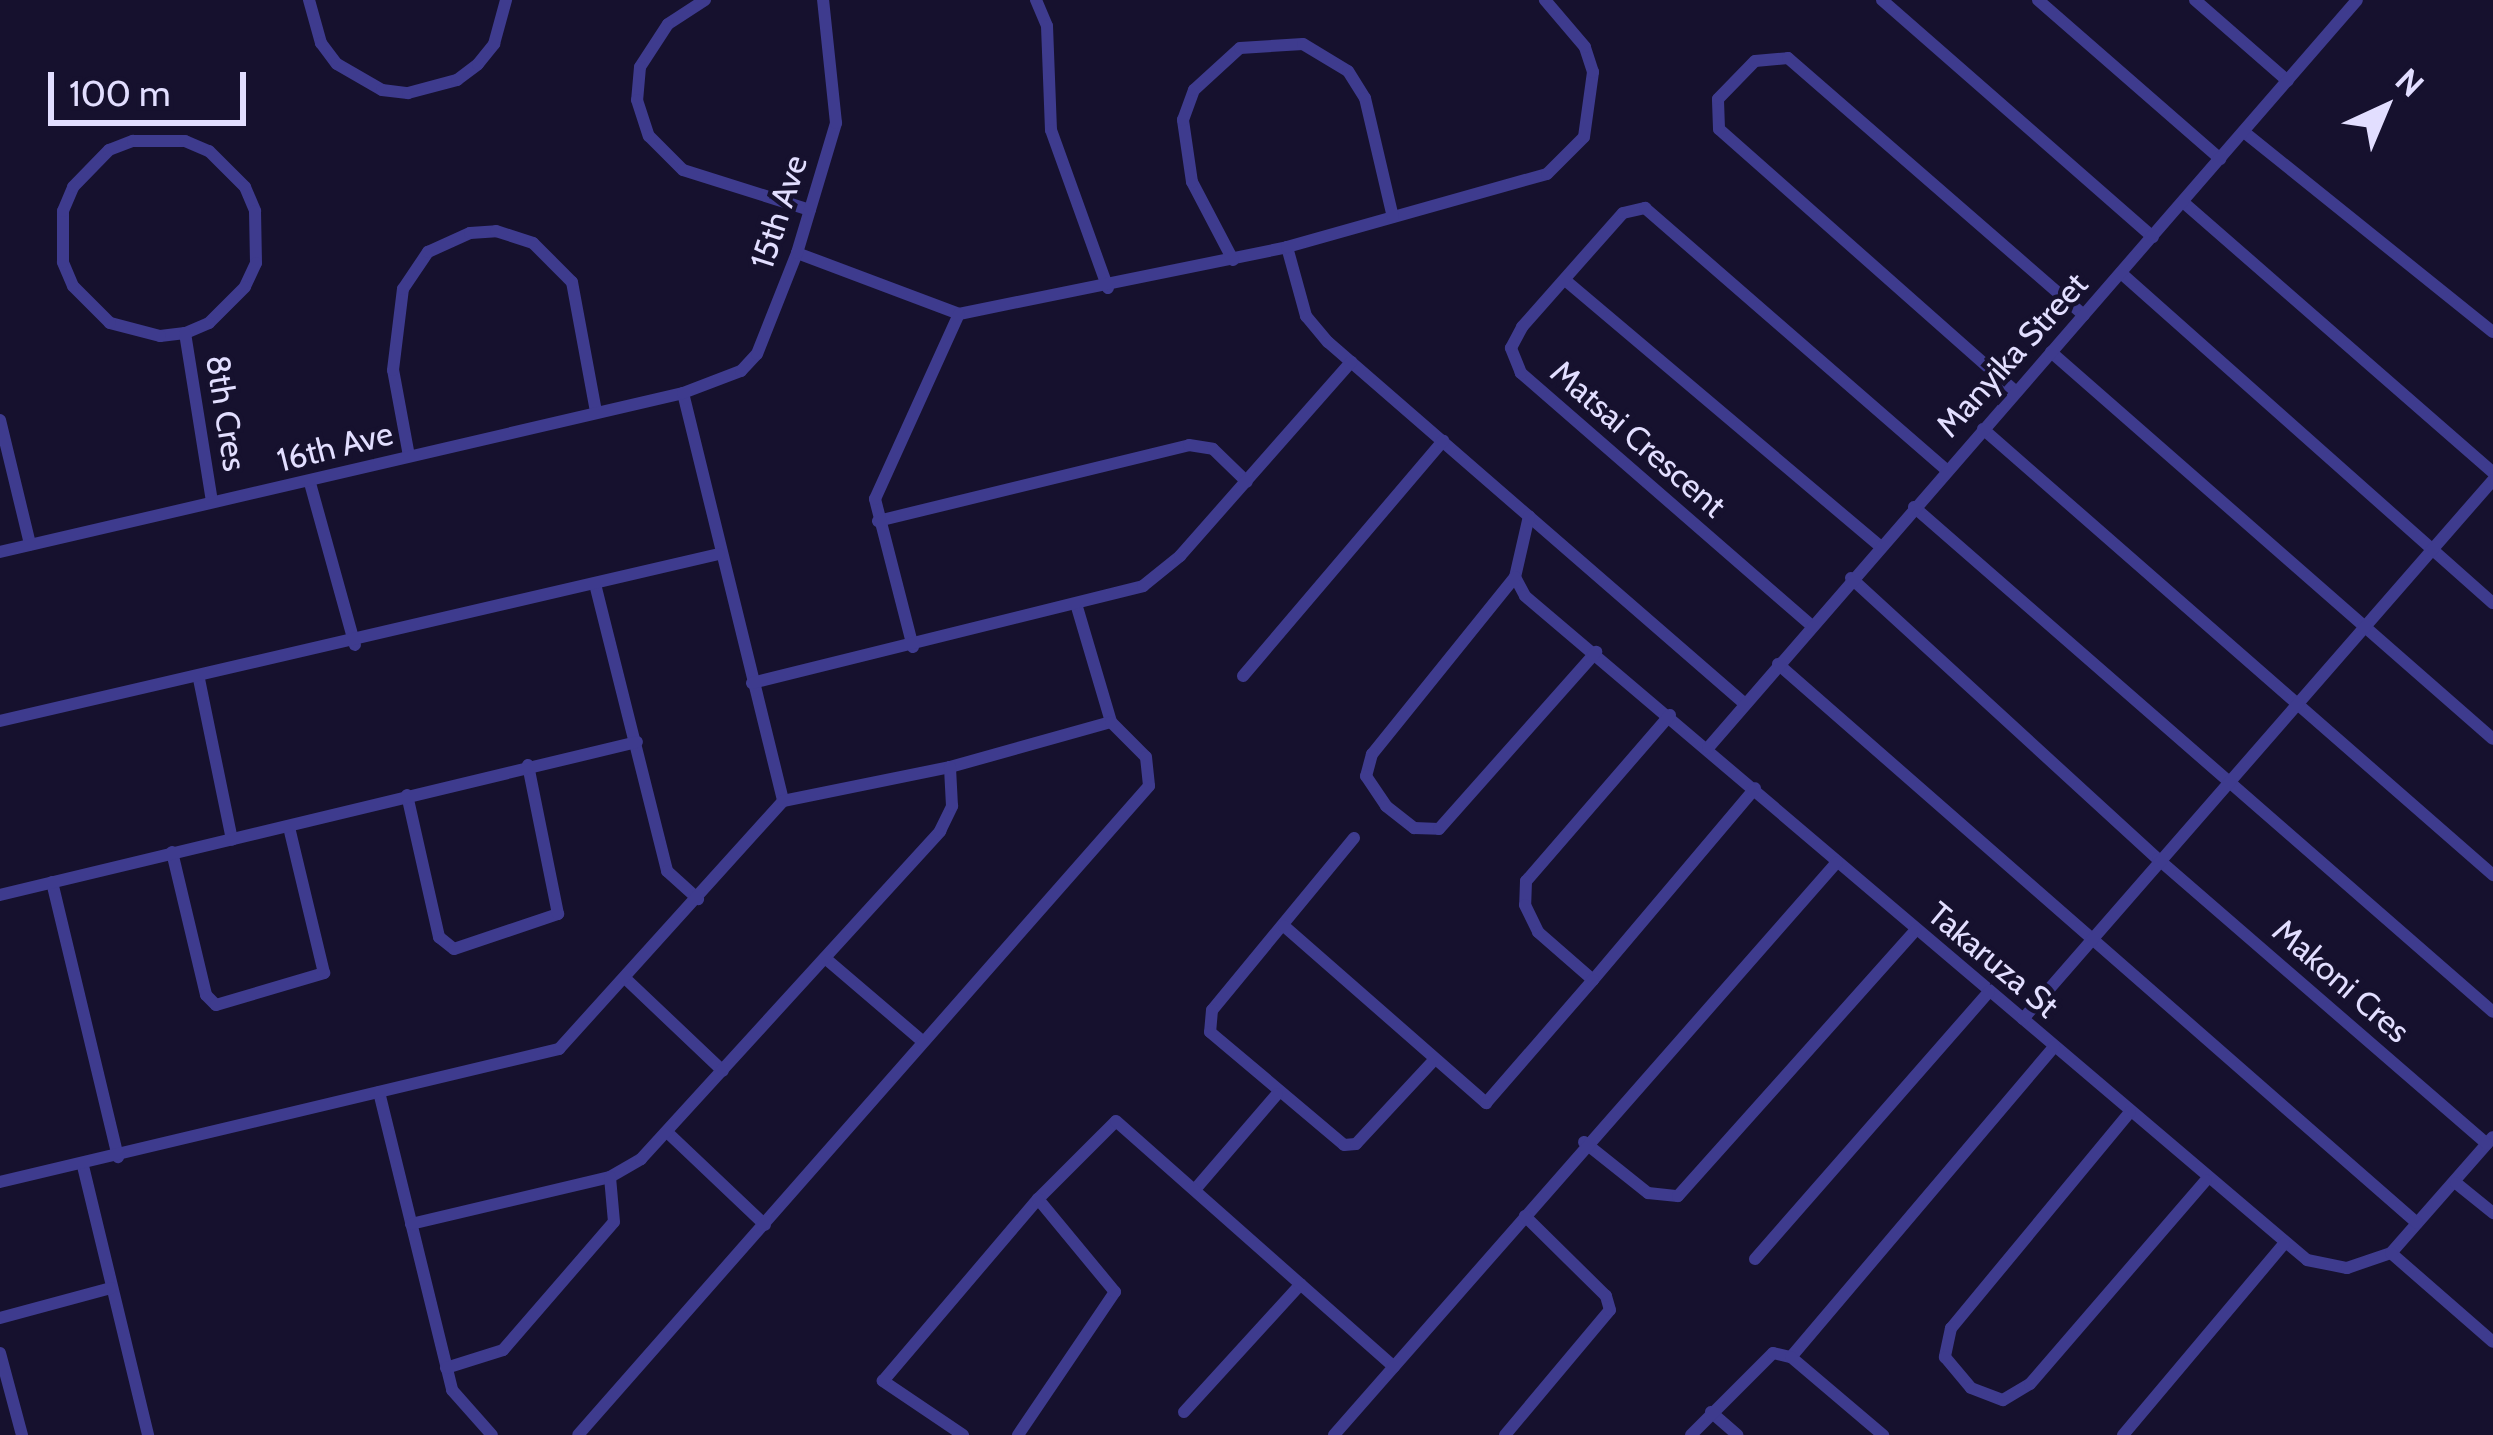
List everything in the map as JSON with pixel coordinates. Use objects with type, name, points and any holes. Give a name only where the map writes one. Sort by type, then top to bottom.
[{"type":"street","points":[[309,0],[321,44],[337,64],[358,80],[408,93],[457,80],[478,64],[494,44],[506,0]]},
{"type":"street","points":[[705,0],[668,24],[640,67],[637,100],[649,136],[683,170],[810,210]]},
{"type":"street","name":"15th Ave","points":[[683,393],[748,365],[797,254],[838,90],[823,0]]},
{"type":"street","points":[[1036,0],[1047,26],[1051,130],[1108,288]]},
{"type":"street","points":[[797,254],[959,314],[1233,260],[1547,174],[1573,154],[1584,137],[1593,72],[1585,47],[1545,0]]},
{"type":"street","points":[[1882,0],[2153,237]]},
{"type":"street","points":[[2038,0],[2220,159]]},
{"type":"street","points":[[2195,0],[2288,81]]},
{"type":"street","name":"Manyika Street","points":[[1708,748],[1851,578],[2288,81],[2352,1]]},
{"type":"street","points":[[1233,260],[1192,182],[1183,120],[1194,90],[1240,48],[1303,44],[1348,71],[1364,98],[1393,217]]},
{"type":"street","points":[[2014,391],[1719,129],[1718,99],[1755,61],[1788,58],[2084,315]]},
{"type":"street","points":[[2244,132],[2493,332]]},
{"type":"street","name":"8th Cres","points":[[159,137],[208,151],[237,177],[255,211],[256,263],[245,287],[220,315],[185,333],[160,336],[110,323],[81,297],[63,262],[61,224],[73,187],[88,166],[133,140],[159,137]]},
{"type":"street","points":[[2023,1019],[2158,859],[2229,788],[2493,476],[2183,202]]},
{"type":"street","name":"Matsai Crescent","points":[[1813,626],[1521,374],[1513,361],[1515,337],[1623,213],[1646,208],[1946,470]]},
{"type":"street","points":[[409,456],[393,370],[403,289],[428,252],[470,233],[496,231],[533,244],[572,282],[596,412]]},
{"type":"street","points":[[1287,247],[1306,316],[1352,362],[1745,704]]},
{"type":"street","points":[[2122,273],[2493,603]]},
{"type":"street","points":[[1565,280],[1880,546]]},
{"type":"street","points":[[913,647],[878,520],[879,488],[959,314]]},
{"type":"street","name":"8th Cres","points":[[185,333],[212,501]]},
{"type":"street","points":[[2051,352],[2493,739]]},
{"type":"street","points":[[752,683],[1077,607],[1153,580],[1352,362]]},
{"type":"street","points":[[683,393],[783,801]]},
{"type":"street","name":"16th Ave","points":[[0,551],[310,483],[683,393]]},
{"type":"street","points":[[0,420],[30,544]]},
{"type":"street","points":[[1983,429],[2493,875]]},
{"type":"street","points":[[1243,676],[1443,440]]},
{"type":"street","points":[[878,520],[1190,445],[1214,449],[1246,482]]},
{"type":"street","points":[[310,483],[355,645]]},
{"type":"street","points":[[1914,507],[2229,788],[2493,1012]]},
{"type":"street","points":[[1529,516],[1515,578],[1372,754],[1366,776],[1386,806],[1414,828],[1438,829],[1595,652]]},
{"type":"street","points":[[0,721],[355,645],[719,554]]},
{"type":"street","name":"Takaruza St","points":[[1515,578],[1525,596],[1670,715],[1915,931],[2284,1244],[2327,1268],[2391,1253]]},
{"type":"street","name":"Makoni Cres","points":[[1851,578],[2158,859],[2490,1140]]},
{"type":"street","points":[[595,584],[670,881],[698,899]]},
{"type":"street","points":[[578,1435],[1149,786],[1146,757],[1112,722],[1077,607]]},
{"type":"street","points":[[1778,664],[2417,1223]]},
{"type":"street","points":[[199,679],[232,840]]},
{"type":"street","points":[[1594,980],[1538,932],[1525,905],[1526,881],[1670,715]]},
{"type":"street","points":[[0,1182],[82,1166],[571,1043],[783,801],[950,767],[1112,722]]},
{"type":"street","points":[[0,895],[637,742]]},
{"type":"street","points":[[407,795],[439,937],[454,949],[558,914],[528,765]]},
{"type":"street","points":[[411,1223],[610,1177],[668,1132],[949,818],[950,767]]},
{"type":"street","points":[[1284,926],[1486,1102],[1755,788]]},
{"type":"street","points":[[172,852],[206,995],[216,1005],[324,973],[289,827]]},
{"type":"street","points":[[1354,838],[1209,1021],[1210,1032],[1328,1136],[1357,1144],[1434,1060]]},
{"type":"street","points":[[1334,1435],[1584,1142],[1837,862]]},
{"type":"street","points":[[52,882],[118,1157]]},
{"type":"street","points":[[1584,1142],[1648,1193],[1678,1196],[1915,931]]},
{"type":"street","points":[[825,958],[921,1040]]},
{"type":"street","points":[[627,980],[723,1071]]},
{"type":"street","points":[[1756,1259],[1989,992]]},
{"type":"street","points":[[1791,1357],[2054,1047]]},
{"type":"street","points":[[379,1092],[446,1368],[460,1405],[492,1435]]},
{"type":"street","points":[[1198,1186],[1277,1094]]},
{"type":"street","points":[[2130,1112],[1952,1328],[1945,1357],[1971,1388],[2002,1400],[2030,1384],[2206,1180]]},
{"type":"street","points":[[963,1435],[883,1381],[1038,1198],[1116,1121],[1198,1186],[1394,1366]]},
{"type":"street","points":[[668,1132],[765,1225]]},
{"type":"street","points":[[2490,1140],[2391,1253],[2493,1342]]},
{"type":"street","points":[[82,1166],[148,1435]]},
{"type":"street","points":[[446,1368],[503,1350],[614,1222],[610,1177]]},
{"type":"street","points":[[2456,1183],[2493,1214]]},
{"type":"street","points":[[1018,1435],[1115,1292],[1038,1198]]},
{"type":"street","points":[[1505,1435],[1610,1310],[1606,1296],[1525,1216]]},
{"type":"street","points":[[2123,1435],[2284,1244]]},
{"type":"street","points":[[1184,1412],[1301,1284]]},
{"type":"street","points":[[0,1318],[111,1288]]},
{"type":"street","points":[[0,1353],[22,1435]]},
{"type":"street","points":[[1691,1435],[1758,1362],[1773,1353],[1791,1357],[1882,1435]]},
{"type":"street","points":[[1712,1412],[1737,1435]]}]
